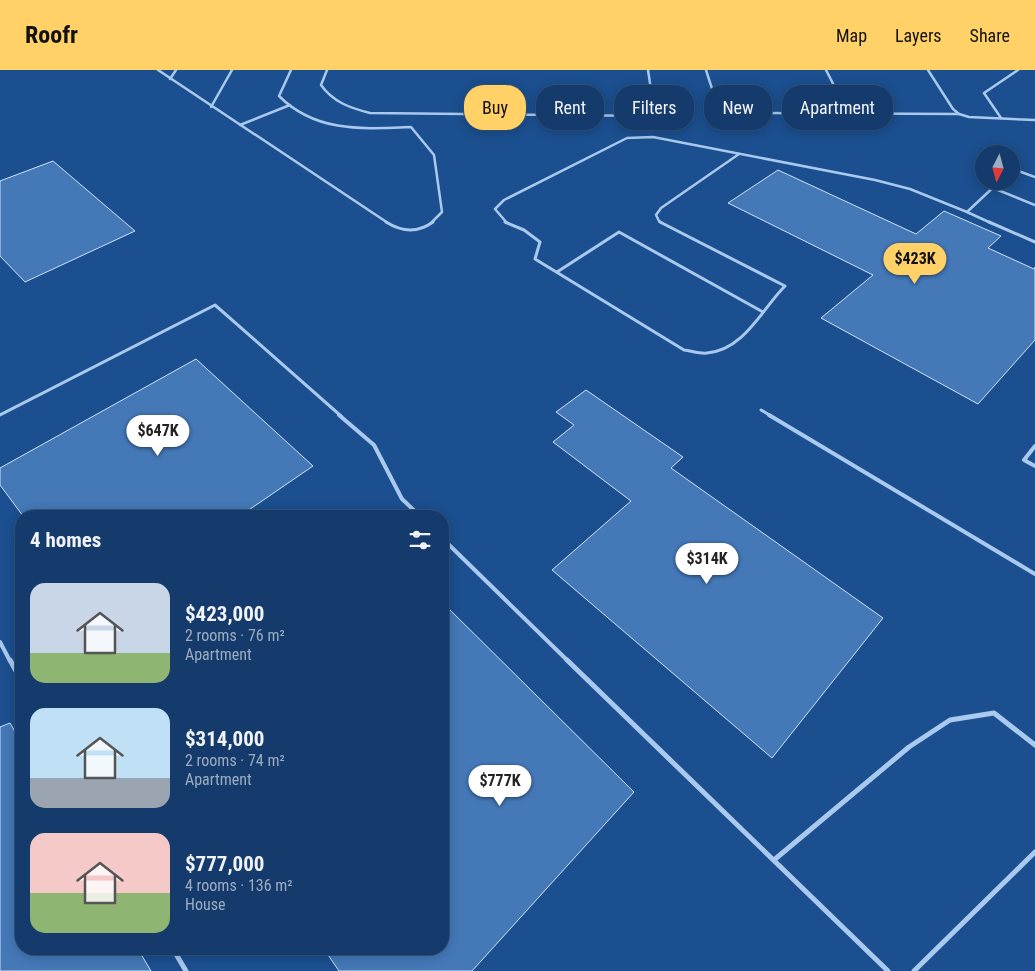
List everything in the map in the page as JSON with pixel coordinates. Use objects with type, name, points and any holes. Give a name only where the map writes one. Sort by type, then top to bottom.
[{"type":"lane","points":[[158,70],[211,107],[396,228],[408,231],[433,224],[442,212],[434,155],[411,127],[355,129],[321,123],[290,105],[279,96],[290,70]]},
{"type":"lane","points":[[170,78],[176,70]]},
{"type":"lane","points":[[211,107],[232,70]]},
{"type":"lane","points":[[327,70],[321,85],[325,92],[339,103],[370,113],[655,116],[648,70]]},
{"type":"lane","points":[[706,70],[715,99],[719,104],[734,111],[782,113]]},
{"type":"lane","points":[[826,70],[834,85]]},
{"type":"lane","points":[[928,70],[959,114]]},
{"type":"lane","points":[[1001,118],[984,93],[1018,70]]},
{"type":"lane","points":[[240,126],[290,105]]},
{"type":"lane","points":[[893,113],[959,114],[969,117],[1035,120]]},
{"type":"lane","points":[[739,154],[661,208],[656,215],[660,221],[785,286],[774,295],[763,312],[742,336],[729,347],[709,354],[684,350],[536,259],[540,242],[524,230],[505,222],[495,209],[504,200],[627,138],[653,137],[784,161],[910,188],[1035,242]]},
{"type":"lane","points":[[1020,172],[1035,177]]},
{"type":"lane","points":[[967,212],[991,190]]},
{"type":"lane","points":[[998,190],[1035,205]]},
{"type":"lane","points":[[557,272],[619,232],[763,312]]},
{"type":"lane","points":[[0,415],[215,305],[374,445],[402,498],[413,510]]},
{"type":"lane","points":[[761,410],[1035,574]]},
{"type":"lane","points":[[1035,446],[1024,460],[1035,466]]},
{"type":"lane","points":[[449,545],[888,971]]},
{"type":"lane","points":[[0,642],[15,669]]},
{"type":"lane","points":[[774,860],[909,747],[950,720],[994,713],[1035,745]]},
{"type":"lane","points":[[914,971],[1035,852]]},
{"type":"lane","points":[[177,955],[186,971]]},
{"type":"building","points":[[53,161],[135,231],[25,282],[0,256],[0,181]]},
{"type":"building","points":[[778,170],[916,234],[944,211],[1001,236],[988,248],[1034,269],[1035,267],[1035,340],[978,404],[821,318],[873,275],[728,203]]},
{"type":"building","points":[[196,359],[313,466],[249,510],[19,510],[0,485],[0,468]]},
{"type":"building","points":[[586,390],[683,457],[671,468],[883,618],[772,758],[552,570],[631,501],[553,442],[574,425],[556,412]]},
{"type":"building","points":[[449,609],[634,792],[472,971],[339,971],[328,955],[449,955]]},
{"type":"building","points":[[10,723],[15,732],[15,955],[142,955],[151,971],[0,971],[0,727]]}]
